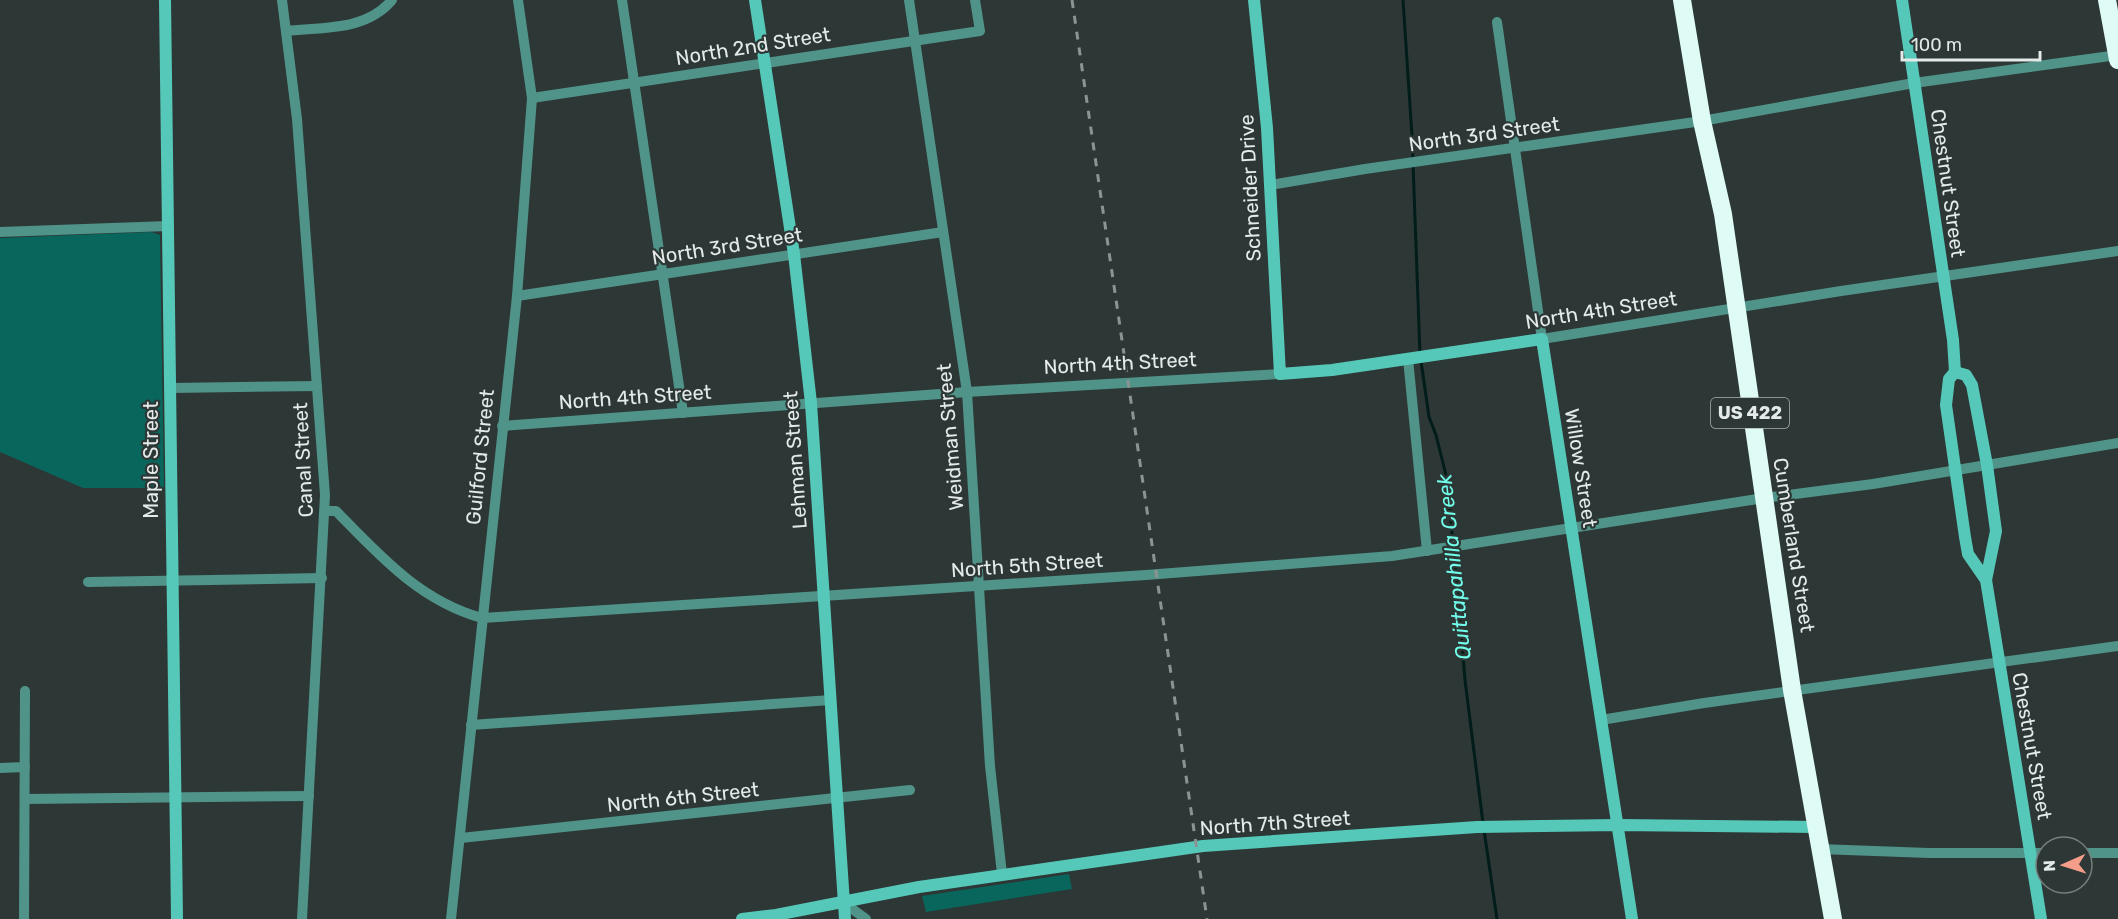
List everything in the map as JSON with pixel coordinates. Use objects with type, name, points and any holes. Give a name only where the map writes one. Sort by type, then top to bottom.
[{"type":"highway","name":"Cumberland Street","points":[[1682,0],[1702,121],[1723,214],[1749,407],[1792,690],[1833,919]]},
{"type":"highway","points":[[2107,0],[2118,60]]},
{"type":"street","name":"Maple Street","points":[[165,0],[177,919]]},
{"type":"street","name":"Canal Street","points":[[282,0],[297,119],[325,511],[302,919]]},
{"type":"street","points":[[286,31],[364,23],[385,9],[392,0]]},
{"type":"street","name":"Guilford Street","points":[[451,919],[516,296],[532,98],[518,0]]},
{"type":"street","points":[[622,0],[637,82],[683,413]]},
{"type":"street","name":"Lehman Street","points":[[755,0],[794,254],[811,403],[839,798],[845,919]]},
{"type":"street","name":"Weidman Street","points":[[909,0],[967,392],[990,766],[1002,874]]},
{"type":"street","name":"North 2nd Street","points":[[532,98],[980,31],[975,0]]},
{"type":"street","name":"Schneider Drive","points":[[1254,0],[1270,186],[1280,374]]},
{"type":"street","name":"Chestnut Street","points":[[1902,0],[1953,340],[1954,372],[1949,379],[1946,405],[1955,470],[1968,554],[1986,580]]},
{"type":"street","name":"Willow Street","points":[[1497,22],[1517,147],[1542,339],[1632,919]]},
{"type":"street","name":"North 3rd Street","points":[[1270,186],[1404,164],[1702,121],[1914,83],[2118,55]]},
{"type":"street","points":[[0,232],[168,226]]},
{"type":"street","name":"North 3rd Street","points":[[516,296],[943,232]]},
{"type":"street","name":"North 4th Street","points":[[502,426],[967,392],[1280,374],[1416,358],[1942,276],[2118,251]]},
{"type":"street","points":[[1416,358],[1427,551]]},
{"type":"street","name":"Chestnut Street","points":[[1954,372],[1966,375],[1972,385],[1987,465],[1996,531],[1986,580],[2041,919]]},
{"type":"street","points":[[171,388],[317,386]]},
{"type":"street","name":"North 5th Street","points":[[325,511],[336,512],[389,564],[430,596],[482,618],[979,586],[1392,556],[1764,498],[1873,484],[2118,443]]},
{"type":"street","points":[[88,582],[322,578]]},
{"type":"street","points":[[1601,720],[1792,690],[2118,646]]},
{"type":"street","points":[[24,919],[25,691]]},
{"type":"street","points":[[471,725],[831,699]]},
{"type":"street","points":[[0,768],[25,767]]},
{"type":"street","name":"North 6th Street","points":[[460,838],[910,790]]},
{"type":"street","points":[[25,799],[309,796]]},
{"type":"street","name":"North 7th Street","points":[[742,919],[1002,874],[1203,846],[1477,827],[1618,825],[1816,827]]},
{"type":"street","points":[[1819,849],[2031,853]]},
{"type":"street","points":[[2094,853],[2118,853]]},
{"type":"street","points":[[844,903],[866,919]]},
{"type":"green space","points":[[151,232],[160,235],[164,488],[83,488],[0,452],[0,238]]},
{"type":"green space","points":[[1069,874],[1072,889],[926,912],[922,896]]},
{"type":"waterway","name":"Quittapahilla Creek","points":[[1403,0],[1412,136],[1420,355]]},
{"type":"waterway","name":"Quittapahilla Creek","points":[[1421,361],[1429,417],[1447,479],[1453,543]]},
{"type":"waterway","name":"Quittapahilla Creek","points":[[1454,549],[1465,680],[1483,823]]},
{"type":"waterway","name":"Quittapahilla Creek","points":[[1484,830],[1497,919]]},
{"type":"railway","points":[[1072,0],[1207,919]]}]
